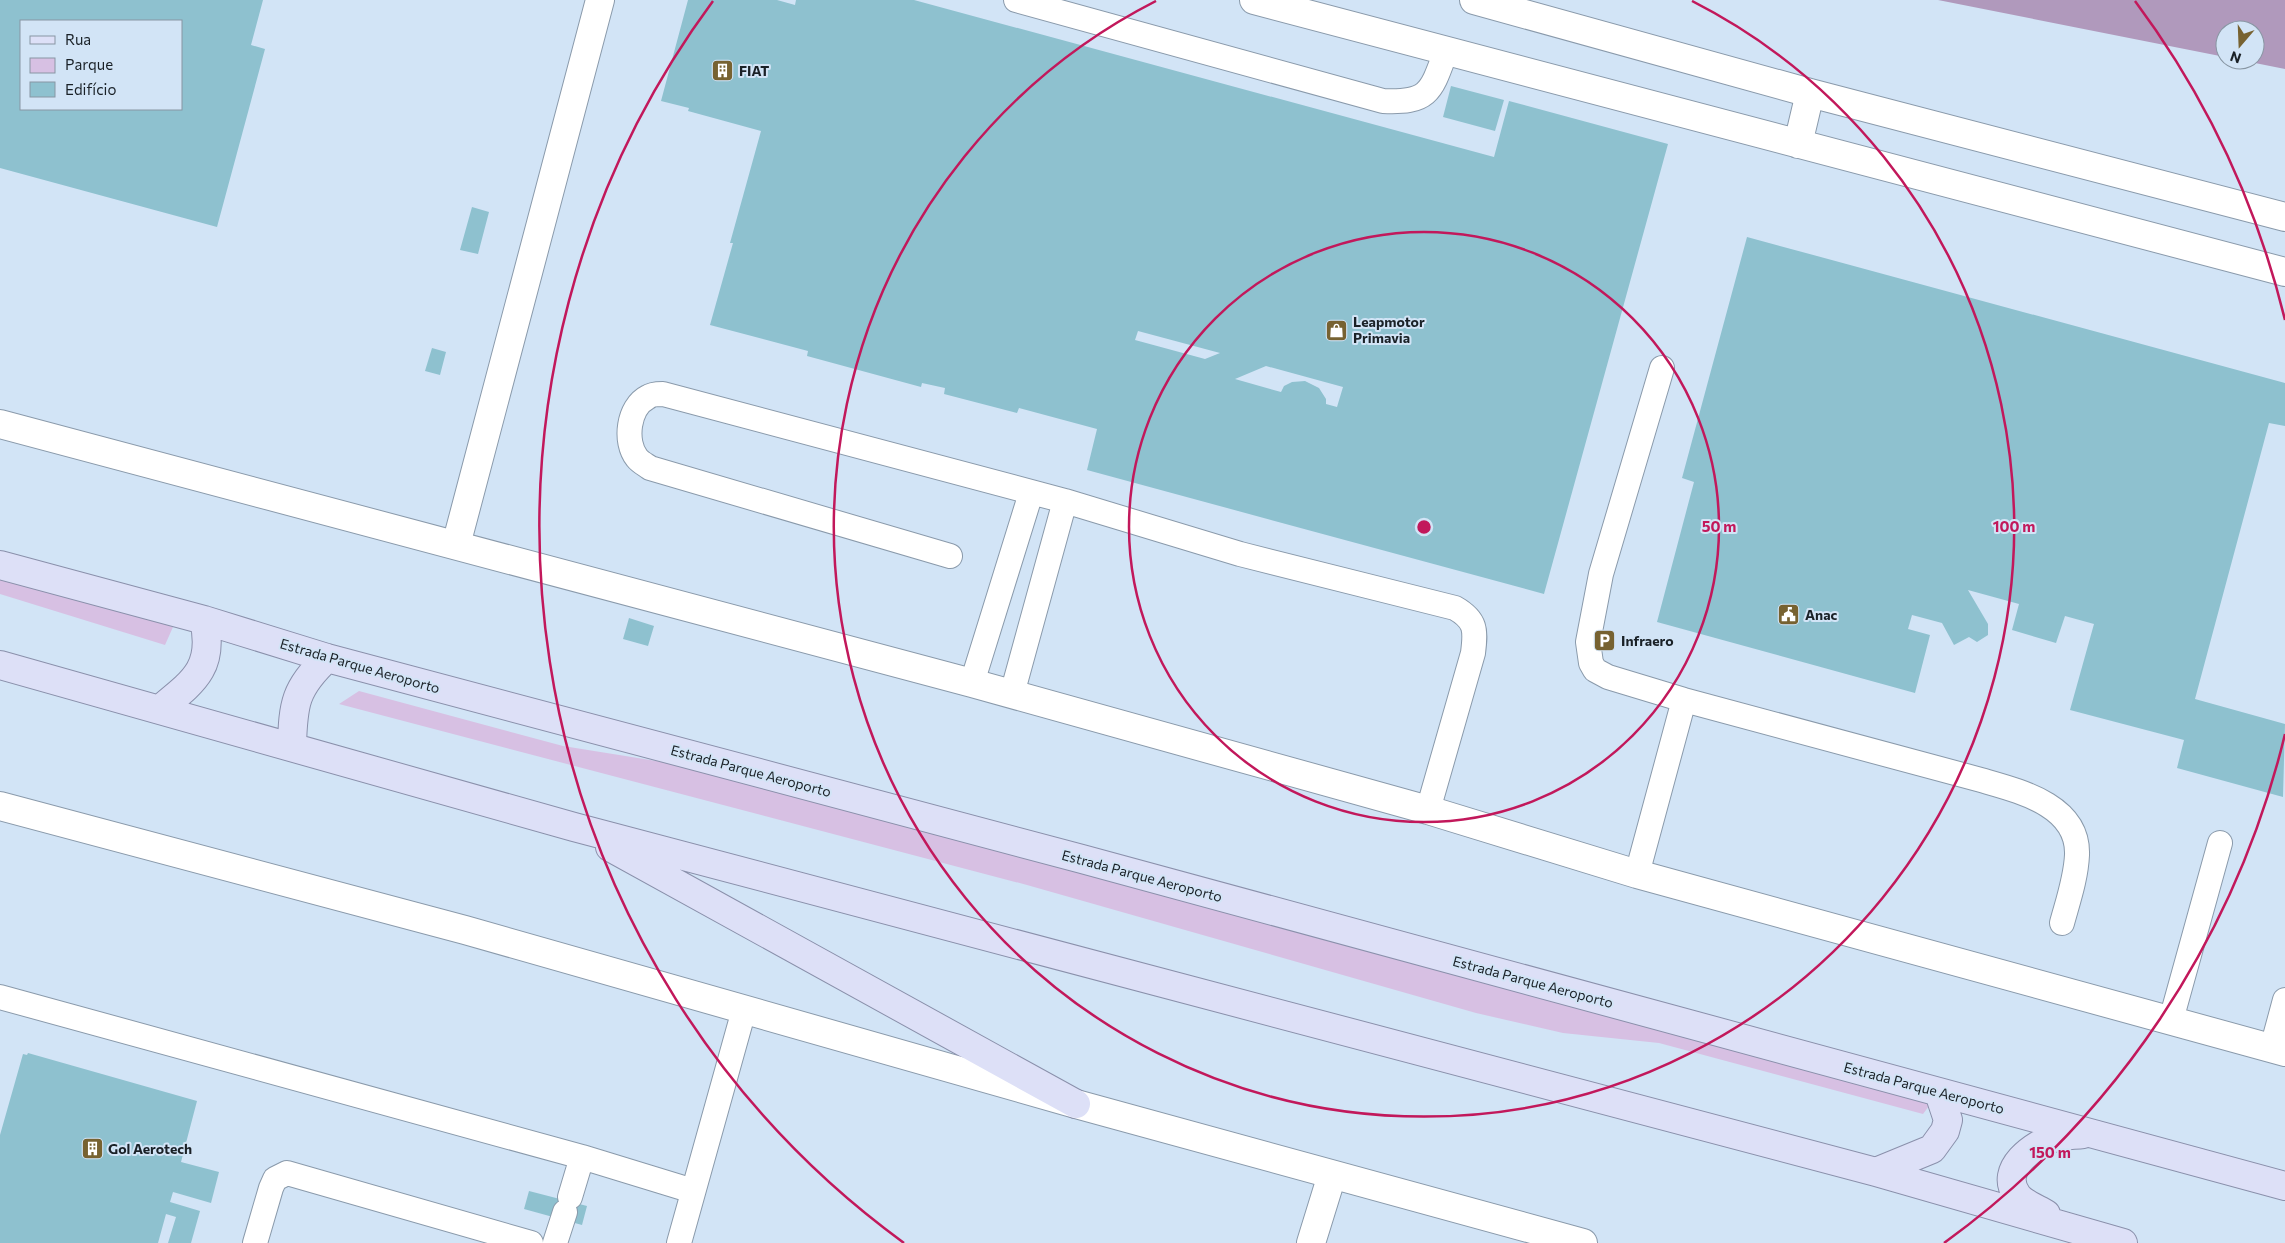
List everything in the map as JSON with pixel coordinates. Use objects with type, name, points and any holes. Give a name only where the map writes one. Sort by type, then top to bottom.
[{"type":"main road","name":"Estrada Parque Aeroporto","points":[[0,565],[204,620],[326,658],[1082,859],[2285,1186]]},
{"type":"main road","points":[[160,709],[194,680],[205,660],[207,636],[204,620]]},
{"type":"main road","points":[[292,746],[293,711],[300,691],[309,675],[326,658]]},
{"type":"main road","points":[[0,664],[574,827],[1876,1172],[2123,1243]]},
{"type":"main road","points":[[574,827],[1076,1104]]},
{"type":"main road","points":[[1876,1172],[1932,1149],[1945,1131],[1948,1120],[1939,1093]]},
{"type":"main road","points":[[2066,1227],[2017,1196],[2012,1182],[2012,1171],[2019,1160],[2035,1147],[2056,1138],[2092,1133]]},
{"type":"street","points":[[456,545],[600,0]]},
{"type":"street","points":[[1254,0],[2285,272]]},
{"type":"street","points":[[1474,0],[1810,93],[2285,217]]},
{"type":"street","points":[[1798,144],[1810,93]]},
{"type":"street","points":[[0,424],[972,683],[1428,810],[1637,874],[2278,1050]]},
{"type":"street","points":[[0,806],[455,927],[1076,1104],[1583,1243]]},
{"type":"street","points":[[1311,1243],[1332,1175]]},
{"type":"lane","points":[[1016,0],[1383,102],[1404,102],[1420,98],[1435,80],[1446,51]]},
{"type":"lane","points":[[1662,368],[1602,574],[1588,642],[1591,663],[1595,670],[1608,677],[1684,700],[2019,791],[2049,804],[2071,825],[2077,853],[2072,884],[2062,923]]},
{"type":"lane","points":[[950,556],[650,468],[637,458],[630,443],[630,425],[637,406],[648,396],[663,394],[1064,501],[1240,554],[1455,608],[1468,616],[1475,634],[1473,653],[1428,810]]},
{"type":"lane","points":[[972,683],[1031,493]]},
{"type":"lane","points":[[1012,694],[1064,501]]},
{"type":"lane","points":[[1637,874],[1684,700]]},
{"type":"lane","points":[[2170,1020],[2220,843]]},
{"type":"lane","points":[[0,997],[582,1157],[693,1192]]},
{"type":"lane","points":[[2278,1050],[2285,1000]]},
{"type":"lane","points":[[679,1243],[744,1010]]},
{"type":"lane","points":[[555,1243],[582,1157]]},
{"type":"lane","points":[[255,1243],[275,1179],[287,1173],[531,1243]]},
{"type":"green space","points":[[0,576],[121,609],[173,627],[165,645],[0,594]]},
{"type":"green space","points":[[359,691],[563,746],[694,767],[1932,1102],[1923,1114],[1659,1043],[1563,1033],[1476,1013],[1027,885],[339,704]]},
{"type":"shaded area","points":[[1938,0],[2285,0],[2285,69],[2265,65],[2265,20],[2215,20],[2215,55]]},
{"type":"building","points":[[0,0],[263,0],[251,45],[265,49],[217,227],[0,168]]},
{"type":"building","points":[[688,0],[777,0],[795,5],[796,0],[914,0],[1494,157],[1509,101],[1668,144],[1544,594],[1087,470],[1097,429],[1019,408],[1017,413],[944,394],[945,388],[922,383],[921,387],[807,356],[808,351],[710,325],[733,243],[730,243],[761,131],[688,111],[689,108],[661,101]],"holes":[[[1138,331],[1220,353],[1205,359],[1135,340]],[[1266,366],[1343,387],[1337,407],[1326,404],[1326,399],[1319,388],[1305,381],[1292,382],[1284,386],[1281,392],[1235,379]]]},
{"type":"building","points":[[1451,86],[1504,100],[1495,131],[1443,117]]},
{"type":"building","points":[[472,207],[489,212],[478,254],[460,250]]},
{"type":"building","points":[[1747,237],[2285,383],[2285,426],[2269,423],[2195,699],[2285,724],[2283,797],[2177,768],[2184,740],[2070,710],[2094,624],[2065,616],[2056,643],[2012,630],[2019,604],[1968,590],[1988,624],[1988,635],[1977,642],[1969,637],[1954,645],[1942,623],[1912,615],[1908,629],[1930,635],[1915,693],[1657,622],[1694,482],[1682,478]]},
{"type":"building","points":[[432,348],[446,352],[440,375],[425,371]]},
{"type":"building","points":[[629,618],[654,626],[648,646],[623,639]]},
{"type":"building","name":"Gol Aerotech","points":[[28,1053],[197,1101],[181,1162],[219,1172],[211,1203],[173,1192],[170,1202],[200,1211],[191,1243],[168,1243],[176,1217],[166,1214],[158,1243],[0,1243],[0,1135],[23,1054],[27,1055]]},
{"type":"building","points":[[529,1191],[587,1206],[582,1225],[524,1209]]},
{"type":"place","name":"FIAT","points":[[723,71]]},
{"type":"place","name":"Leapmotor Primavia","points":[[1337,330]]},
{"type":"place","name":"Anac","points":[[1789,615]]},
{"type":"place","name":"Infraero","points":[[1605,641]]},
{"type":"place","name":"Gol Aerotech","points":[[92,1149]]}]
